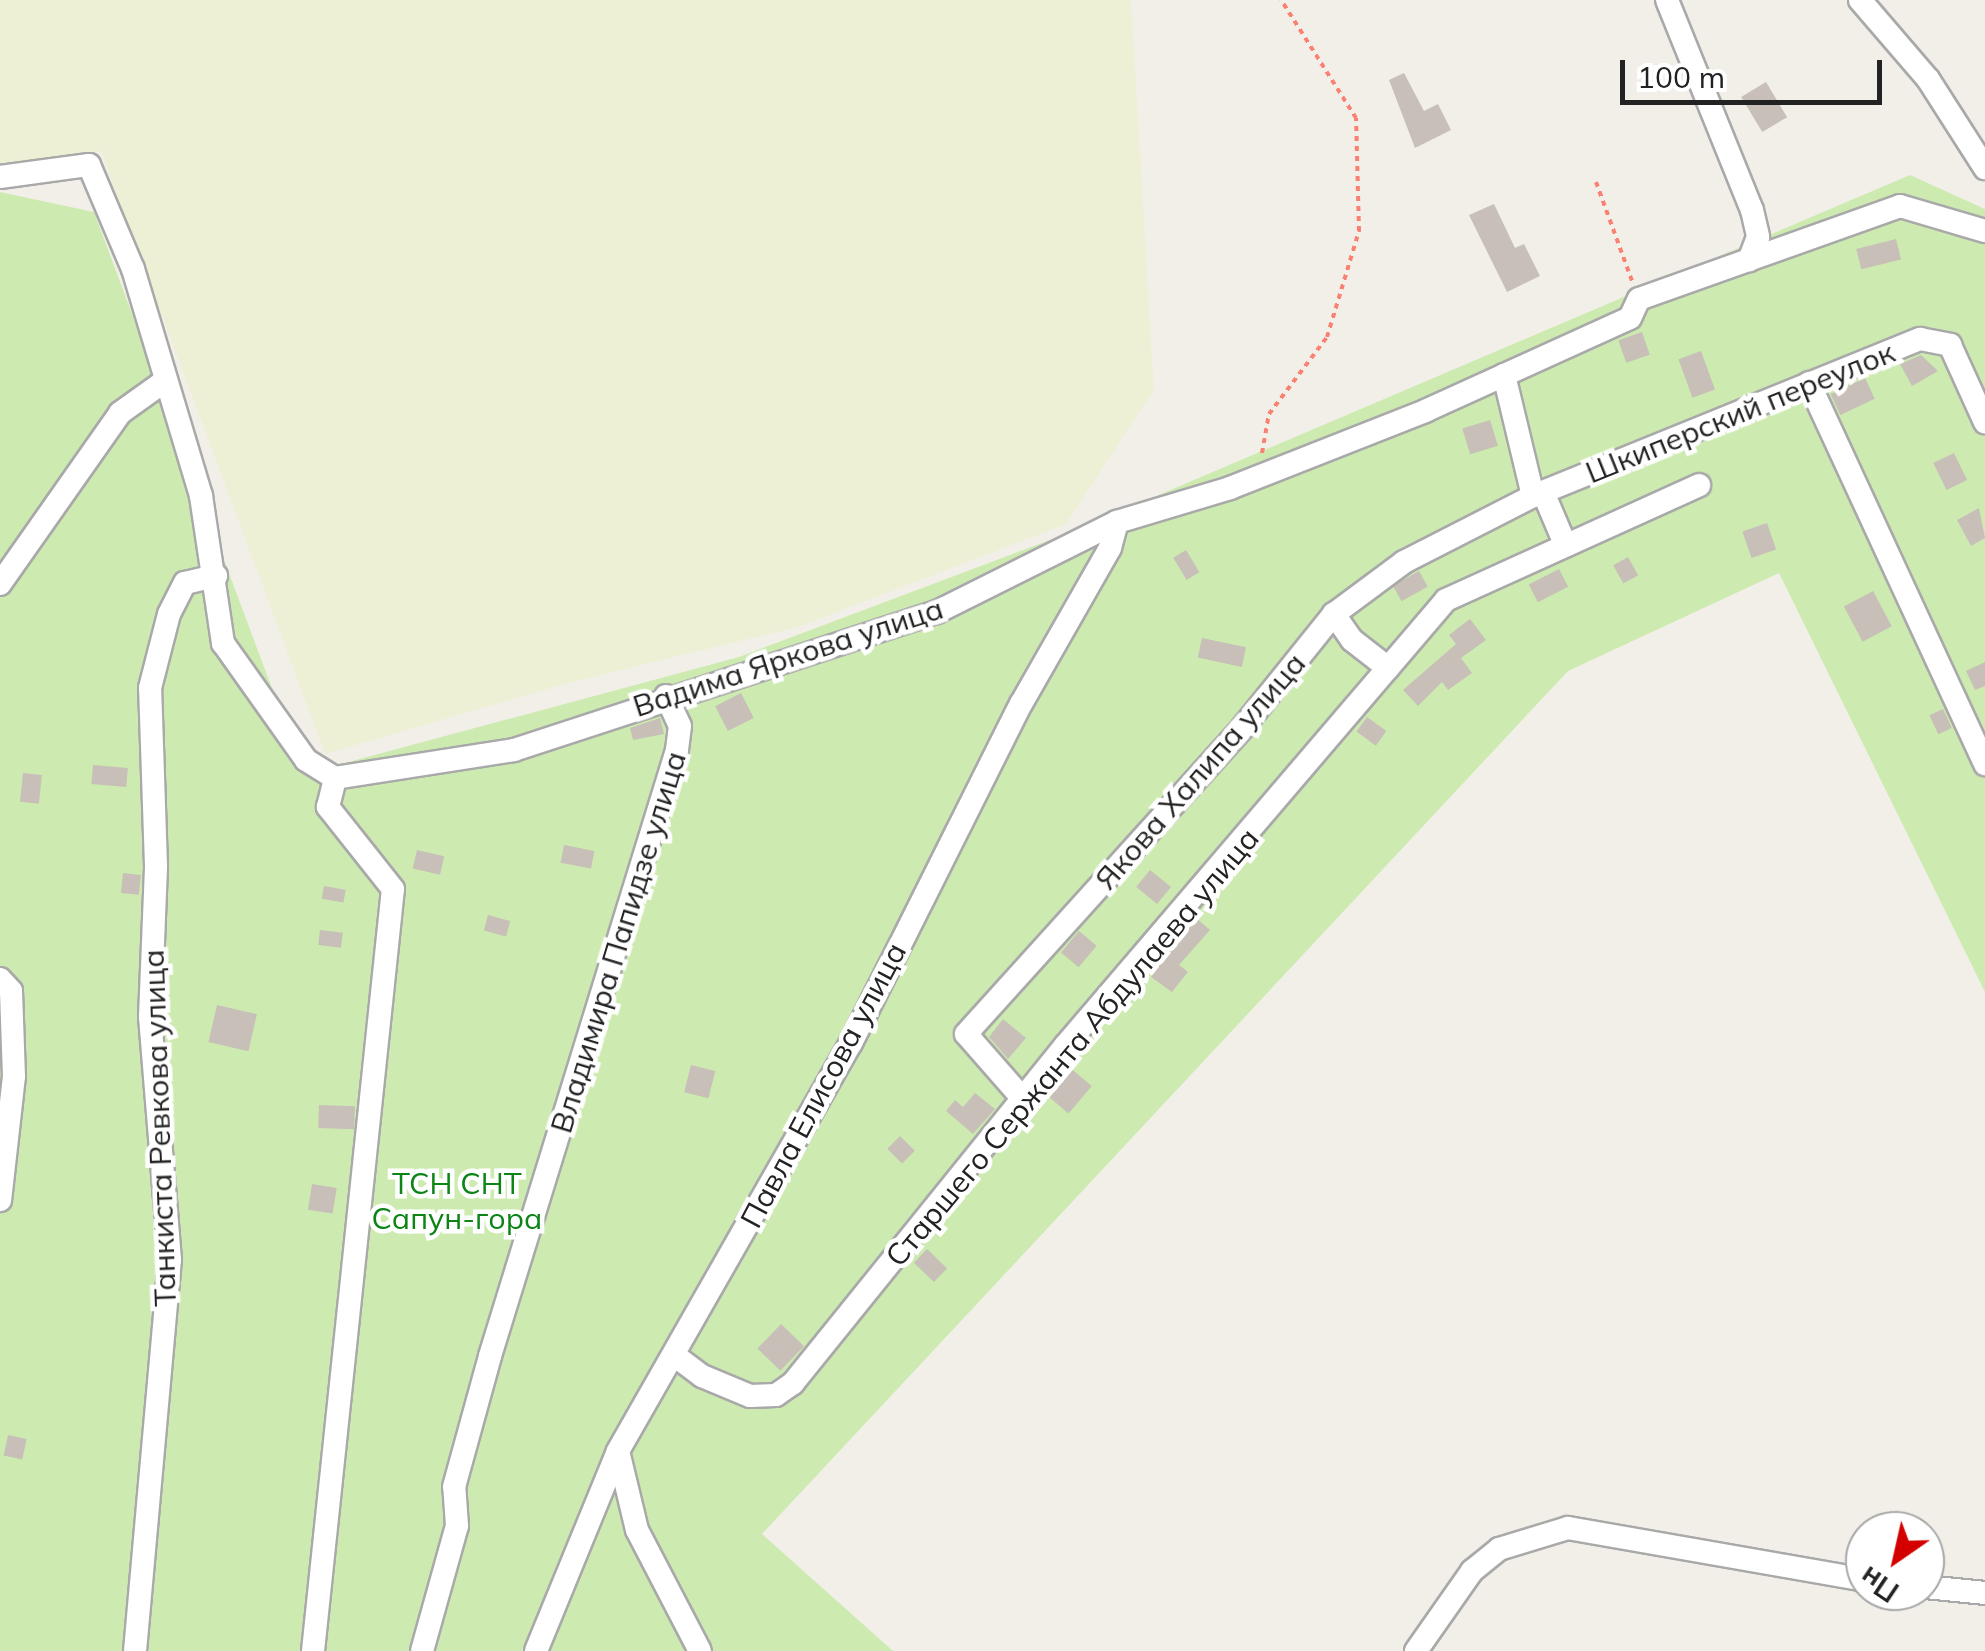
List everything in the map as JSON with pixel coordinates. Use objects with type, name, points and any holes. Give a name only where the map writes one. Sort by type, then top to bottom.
[{"type":"street","points":[[1667,0],[1752,210],[1758,237],[1749,260]]},
{"type":"street","points":[[1864,2],[1964,128],[1985,168]]},
{"type":"street","points":[[0,177],[89,165],[134,270],[162,383],[200,496],[216,576],[223,643],[306,760],[334,778],[328,807],[393,889],[313,1651]]},
{"type":"street","name":"Вадима Яркова улица","points":[[334,778],[514,750],[666,696],[937,612],[1117,522],[1261,476],[1504,375],[1630,318],[1639,299],[1900,206],[1985,231]]},
{"type":"street","name":"Шкиперский переулок","points":[[1538,494],[1920,338],[1950,344],[1985,422]]},
{"type":"street","points":[[1504,375],[1538,494],[1566,544]]},
{"type":"street","points":[[0,584],[120,413],[162,383]]},
{"type":"street","points":[[1809,383],[1985,764]]},
{"type":"street","points":[[1334,614],[1352,640],[1388,668],[1446,600],[1699,485]]},
{"type":"street","name":"Якова Халипа улица","points":[[1024,1099],[966,1034],[1242,727],[1334,614],[1404,562],[1538,494]]},
{"type":"street","name":"Павла Елисова улица","points":[[536,1651],[618,1452],[850,1043],[1021,704],[1110,548],[1117,522]]},
{"type":"street","name":"Танкиста Ревкова улица","points":[[135,1651],[170,1260],[150,1017],[156,866],[150,688],[169,614],[186,583],[216,576]]},
{"type":"street","name":"Старшего Сержанта Абдулаева улица","points":[[674,1355],[702,1376],[750,1396],[776,1395],[793,1383],[1024,1099],[1388,668]]},
{"type":"street","name":"Владимира Папидзе улица","points":[[422,1651],[457,1526],[454,1487],[490,1356],[677,750],[680,726],[666,696]]},
{"type":"street","points":[[0,979],[11,991],[14,1076],[0,1200]]},
{"type":"street","points":[[618,1452],[621,1484],[637,1530],[700,1651]]},
{"type":"street","points":[[1416,1651],[1438,1612],[1486,1560],[1499,1550],[1568,1528],[1845,1576]]},
{"type":"street","points":[[1945,1590],[1985,1594]]},
{"type":"path","points":[[1261,476],[1268,414],[1327,336],[1360,231],[1356,118],[1281,0]]},
{"type":"path","points":[[1596,182],[1639,299]]},
{"type":"green space","points":[[0,0],[1131,0],[1154,390],[1066,524],[798,627],[568,683],[325,754],[101,151],[0,171]]},
{"type":"green space","name":"ТСН СНТ Сапун-гора","points":[[1910,175],[1985,209],[1985,992],[1779,573],[1568,671],[762,1534],[893,1651],[0,1651],[0,192],[94,212],[304,774],[739,657],[1079,529]]},
{"type":"building","points":[[1404,73],[1424,111],[1438,104],[1451,130],[1415,148],[1389,80]]},
{"type":"building","points":[[1766,82],[1787,117],[1762,132],[1741,97]]},
{"type":"building","points":[[1494,204],[1515,248],[1524,244],[1540,276],[1507,292],[1469,215]]},
{"type":"building","points":[[1896,239],[1901,259],[1861,269],[1856,249]]},
{"type":"building","points":[[1642,332],[1650,355],[1626,363],[1618,340]]},
{"type":"building","points":[[1701,351],[1715,390],[1692,398],[1678,359]]},
{"type":"building","points":[[1921,355],[1938,371],[1912,386],[1900,364]]},
{"type":"building","points":[[1865,378],[1875,399],[1840,415],[1831,394]]},
{"type":"building","points":[[1490,420],[1498,446],[1470,454],[1462,428]]},
{"type":"building","points":[[1954,453],[1967,480],[1946,490],[1933,463]]},
{"type":"building","points":[[1979,508],[1985,538],[1971,546],[1957,520]]},
{"type":"building","points":[[1767,523],[1776,549],[1752,558],[1742,531]]},
{"type":"building","points":[[1186,550],[1199,572],[1187,580],[1173,558]]},
{"type":"building","points":[[1628,557],[1638,575],[1623,584],[1613,565]]},
{"type":"building","points":[[1559,569],[1568,587],[1538,602],[1529,584]]},
{"type":"building","points":[[1419,571],[1428,587],[1401,601],[1393,586]]},
{"type":"building","points":[[1873,591],[1892,626],[1863,642],[1844,606]]},
{"type":"building","points":[[1470,619],[1486,640],[1461,658],[1472,673],[1448,690],[1442,682],[1418,706],[1403,690],[1456,644],[1449,635]]},
{"type":"building","points":[[1202,638],[1246,647],[1242,667],[1198,658]]},
{"type":"building","points":[[1985,662],[1985,686],[1975,690],[1966,671]]},
{"type":"building","points":[[741,693],[754,718],[728,731],[715,706]]},
{"type":"building","points":[[1943,709],[1952,728],[1938,734],[1929,715]]},
{"type":"building","points":[[1367,717],[1386,731],[1376,746],[1356,732]]},
{"type":"building","points":[[660,718],[664,734],[633,740],[630,728]]},
{"type":"building","points":[[93,765],[128,768],[126,787],[91,784]]},
{"type":"building","points":[[23,773],[42,775],[39,804],[20,802]]},
{"type":"building","points":[[564,845],[594,851],[591,869],[561,863]]},
{"type":"building","points":[[417,850],[444,856],[440,875],[413,869]]},
{"type":"building","points":[[1150,870],[1171,887],[1157,904],[1136,887]]},
{"type":"building","points":[[123,873],[141,875],[139,895],[121,893]]},
{"type":"building","points":[[324,886],[346,890],[343,903],[322,899]]},
{"type":"building","points":[[488,915],[510,921],[506,936],[484,930]]},
{"type":"building","points":[[1195,917],[1210,930],[1179,965],[1188,972],[1172,992],[1151,977]]},
{"type":"building","points":[[320,930],[343,933],[341,948],[318,945]]},
{"type":"building","points":[[1079,931],[1097,946],[1079,967],[1061,952]]},
{"type":"building","points":[[217,1005],[257,1014],[248,1051],[208,1042]]},
{"type":"building","points":[[1003,1019],[1026,1038],[1008,1059],[989,1037]]},
{"type":"building","points":[[691,1065],[715,1071],[708,1098],[684,1092]]},
{"type":"building","points":[[1068,1066],[1092,1086],[1069,1114],[1045,1094]]},
{"type":"building","points":[[975,1093],[995,1109],[973,1134],[946,1111],[955,1100],[963,1107]]},
{"type":"building","points":[[319,1105],[355,1106],[354,1129],[318,1128]]},
{"type":"building","points":[[900,1136],[915,1151],[902,1164],[887,1149]]},
{"type":"building","points":[[312,1184],[337,1188],[333,1214],[308,1210]]},
{"type":"building","points":[[927,1249],[947,1268],[934,1282],[914,1263]]},
{"type":"building","points":[[781,1324],[804,1346],[780,1371],[757,1348]]},
{"type":"building","points":[[8,1435],[27,1439],[22,1459],[4,1456]]}]
